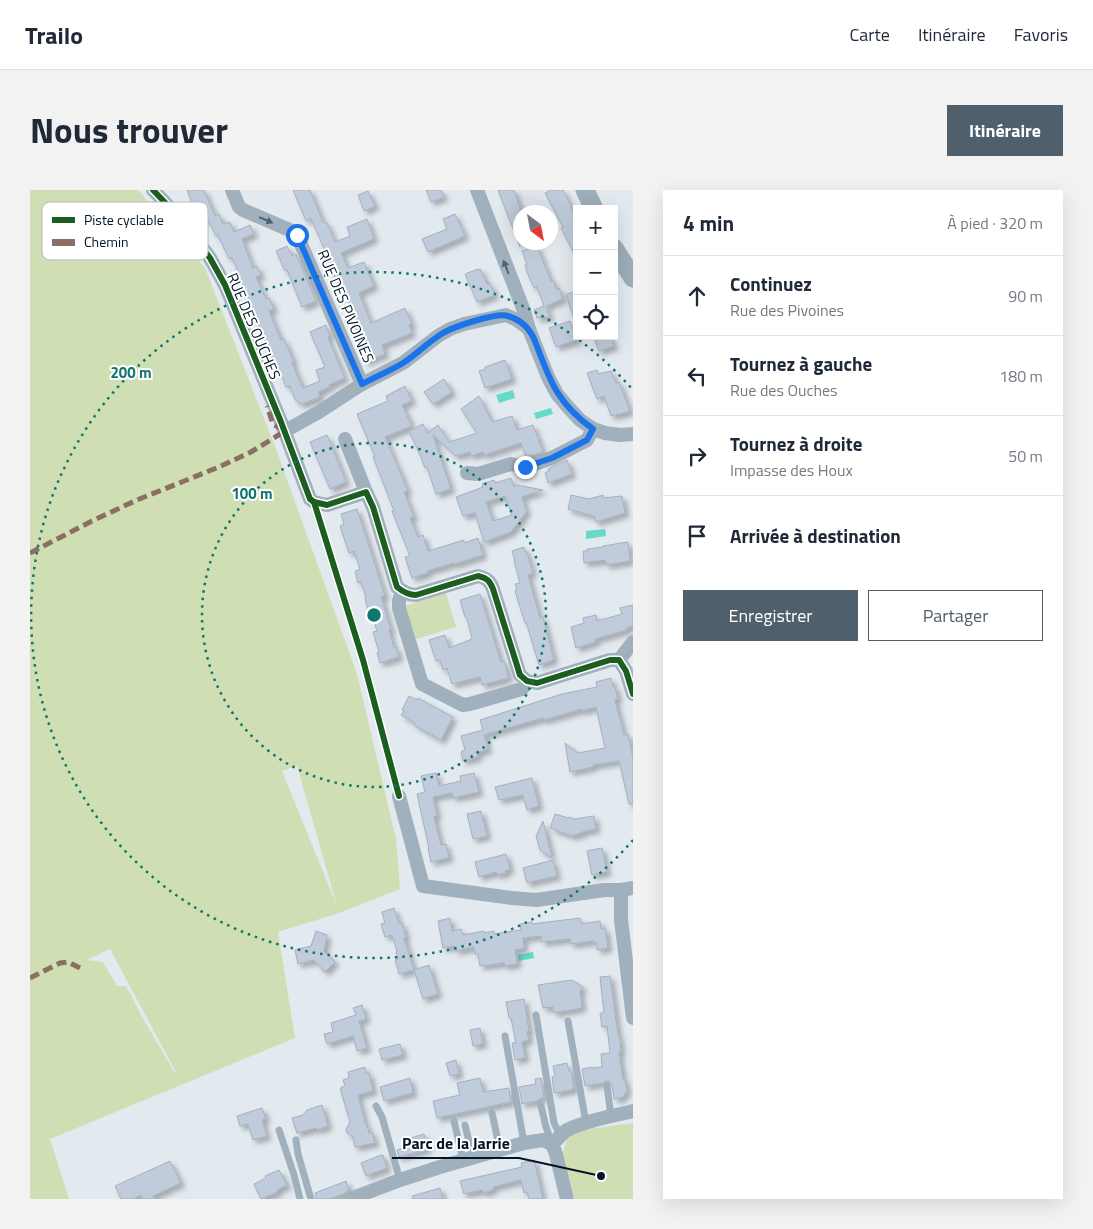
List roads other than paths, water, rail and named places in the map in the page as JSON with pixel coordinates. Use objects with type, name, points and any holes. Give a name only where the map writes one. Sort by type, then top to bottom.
[{"type":"main road","points":[[584,190],[592,205]]},
{"type":"main road","points":[[615,250],[633,278]]},
{"type":"street","name":"RUE DES OUCHES","points":[[153,190],[164,202]]},
{"type":"street","name":"RUE DES PIVOINES","points":[[232,190],[239,207],[297,235],[362,384]]},
{"type":"street","points":[[477,190],[524,311],[529,329],[548,377],[557,394],[580,420],[593,429],[604,433],[633,434]]},
{"type":"street","name":"RUE DES OUCHES","points":[[208,255],[225,284],[285,431],[310,499],[326,506],[366,492]]},
{"type":"street","points":[[508,316],[519,301]]},
{"type":"street","points":[[285,431],[362,384],[403,363],[450,329],[506,315],[529,329]]},
{"type":"street","points":[[467,472],[478,474],[511,464],[525,467],[552,458],[587,440],[593,429]]},
{"type":"street","points":[[345,439],[373,507],[397,587],[409,595],[416,595],[478,576],[489,580],[494,590],[520,675],[527,681],[537,683],[610,660],[619,660]]},
{"type":"street","points":[[402,591],[399,608],[422,684],[463,705],[522,689],[527,681]]},
{"type":"street","points":[[619,660],[633,642]]},
{"type":"street","points":[[619,660],[626,671],[633,694]]},
{"type":"street","points":[[399,796],[423,886],[536,900],[604,890],[627,889],[621,920],[633,1018]]},
{"type":"street","points":[[350,1199],[400,1180],[468,1159],[524,1143],[556,1140],[567,1130],[586,1123],[633,1112]]},
{"type":"street","points":[[556,1140],[556,1154],[566,1199]]},
{"type":"lane","points":[[536,1015],[556,1140]]},
{"type":"lane","points":[[568,1021],[586,1123]]},
{"type":"lane","points":[[505,1036],[524,1143]]},
{"type":"lane","points":[[607,1086],[611,1116]]},
{"type":"lane","points":[[376,1106],[382,1117],[400,1180]]},
{"type":"lane","points":[[541,1106],[546,1128],[556,1140]]},
{"type":"lane","points":[[492,1113],[500,1150]]},
{"type":"lane","points":[[454,1121],[468,1159]]},
{"type":"lane","points":[[465,1125],[468,1159]]},
{"type":"lane","points":[[278,1130],[294,1175],[300,1199]]},
{"type":"lane","points":[[296,1140],[298,1154],[311,1199]]},
{"type":"place","name":"Parc de la Jarrie","points":[[601,1176]]}]
